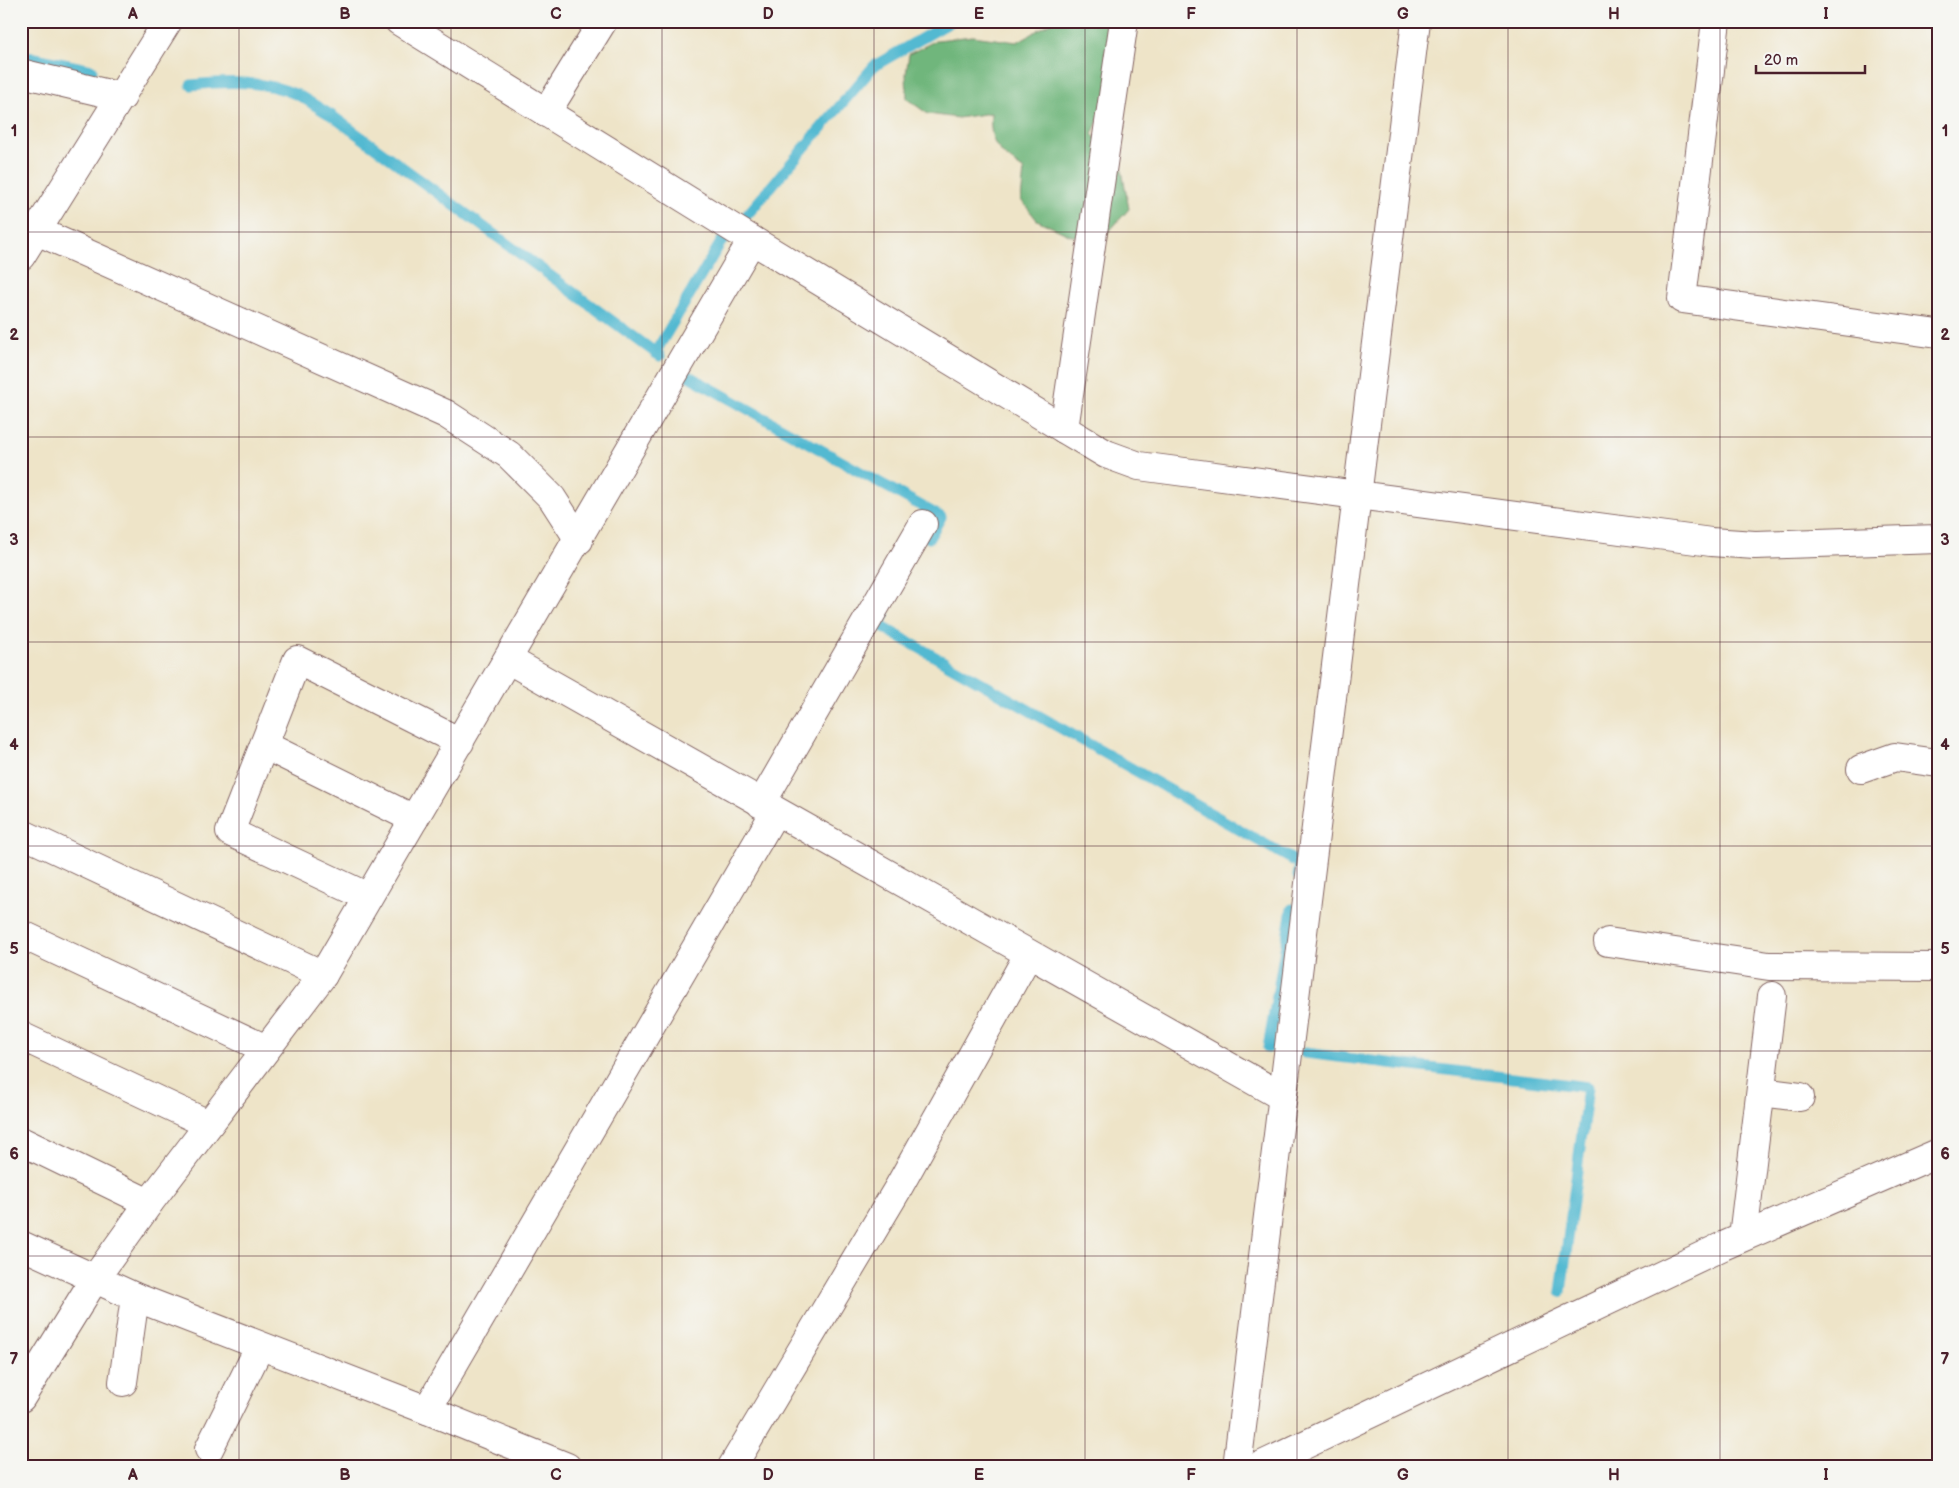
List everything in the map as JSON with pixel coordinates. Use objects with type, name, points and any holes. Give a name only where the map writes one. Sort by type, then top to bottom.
[{"type":"street","points":[[21,256],[168,21]]},
{"type":"street","points":[[399,21],[752,240],[1064,429],[1106,454],[1139,466],[1711,542],[1755,545],[1938,539]]},
{"type":"street","points":[[546,113],[603,21]]},
{"type":"street","points":[[1064,429],[1124,21]]},
{"type":"street","points":[[1237,1467],[1281,1096],[1359,495],[1416,21]]},
{"type":"street","points":[[1716,21],[1682,299],[1938,334]]},
{"type":"street","points":[[21,73],[122,97]]},
{"type":"street","points":[[38,231],[446,414],[509,455],[552,498],[579,540]]},
{"type":"street","points":[[21,1398],[94,1280],[208,1124],[323,975],[509,660],[752,240]]},
{"type":"street","points":[[427,1410],[768,808],[923,524]]},
{"type":"street","points":[[368,897],[230,832],[297,660],[460,742]]},
{"type":"street","points":[[509,660],[1028,955],[1281,1096]]},
{"type":"street","points":[[264,745],[414,820]]},
{"type":"street","points":[[1861,769],[1895,757],[1938,763]]},
{"type":"street","points":[[21,833],[323,975]]},
{"type":"street","points":[[21,934],[266,1049]]},
{"type":"street","points":[[1608,942],[1768,966],[1938,967]]},
{"type":"street","points":[[732,1467],[897,1190],[1028,955]]},
{"type":"street","points":[[1744,1237],[1772,996]]},
{"type":"street","points":[[21,1036],[208,1124]]},
{"type":"street","points":[[1761,1092],[1800,1097]]},
{"type":"street","points":[[21,1142],[149,1204]]},
{"type":"street","points":[[1258,1467],[1381,1406],[1744,1237],[1938,1153]]},
{"type":"street","points":[[21,1245],[94,1280],[135,1297],[427,1410],[567,1467]]},
{"type":"street","points":[[123,1382],[135,1297]]},
{"type":"street","points":[[209,1449],[260,1346]]},
{"type":"green space","points":[[1054,21],[1131,21],[1109,97],[1092,134],[1121,165],[1129,209],[1104,237],[1071,236],[1037,220],[1021,200],[1024,170],[1008,158],[994,141],[991,113],[958,118],[928,114],[907,99],[906,74],[909,54],[937,40],[973,36],[1017,42]]},
{"type":"waterway","points":[[747,215],[874,66],[952,21]]},
{"type":"waterway","points":[[21,55],[92,70]]},
{"type":"waterway","points":[[191,85],[232,82],[259,84],[285,90],[302,97],[331,115],[660,356]]},
{"type":"waterway","points":[[655,353],[721,242],[728,236]]},
{"type":"waterway","points":[[687,375],[941,517],[929,538]]},
{"type":"waterway","points":[[885,615],[879,625],[1300,864],[1298,876]]},
{"type":"waterway","points":[[1268,1048],[1292,909]]},
{"type":"waterway","points":[[1305,1053],[1588,1087],[1561,1292]]}]
